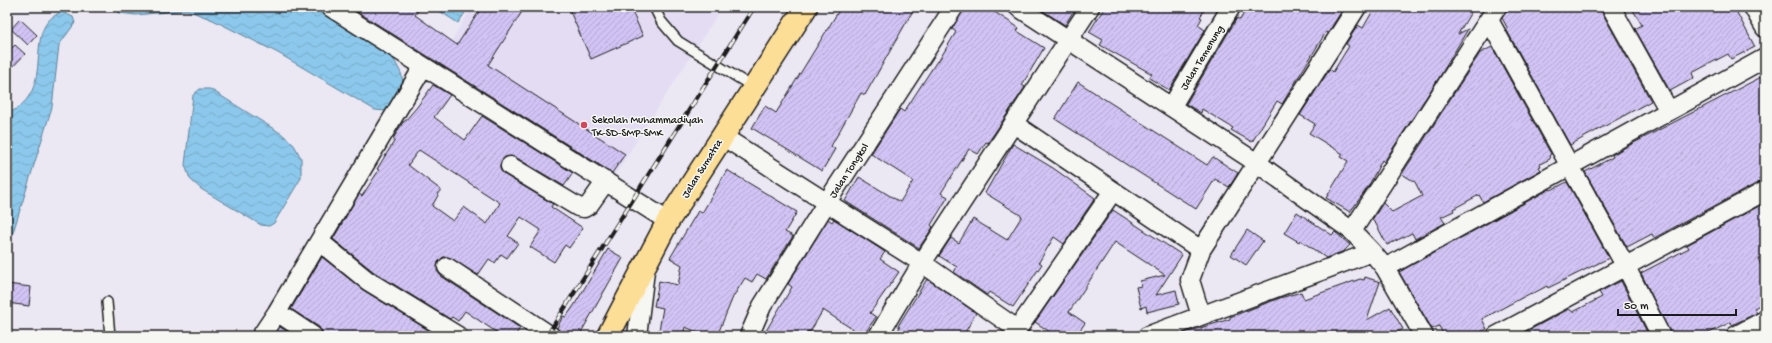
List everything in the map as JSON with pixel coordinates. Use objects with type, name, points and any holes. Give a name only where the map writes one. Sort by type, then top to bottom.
[{"type":"highway","name":"Jalan Sumatra","points":[[608,336],[668,221],[806,7]]},
{"type":"street","points":[[330,7],[668,221]]},
{"type":"street","name":"Jalan Tongkol","points":[[749,336],[762,306],[827,202],[954,7]]},
{"type":"street","points":[[1018,7],[1172,106],[1257,163],[1352,231],[1385,268],[1424,336]]},
{"type":"street","points":[[878,336],[922,264],[1090,7]]},
{"type":"street","name":"Jalan Temenung","points":[[1172,106],[1231,7]]},
{"type":"street","points":[[1201,316],[1190,280],[1201,250],[1357,7]]},
{"type":"street","points":[[1611,7],[1669,111]]},
{"type":"street","points":[[1753,7],[1765,28]]},
{"type":"street","points":[[1352,231],[1493,13]]},
{"type":"street","points":[[1493,13],[1569,166],[1626,267],[1661,336]]},
{"type":"street","points":[[1385,268],[1765,58]]},
{"type":"street","points":[[261,336],[320,242],[423,67]]},
{"type":"street","points":[[1014,124],[1201,250]]},
{"type":"street","points":[[722,136],[922,264],[1015,333],[1113,192]]},
{"type":"street","points":[[510,166],[578,207],[584,208],[589,206],[606,181]]},
{"type":"street","points":[[1496,336],[1765,191]]},
{"type":"street","points":[[320,242],[368,281],[458,336]]},
{"type":"street","points":[[1147,336],[1372,252]]},
{"type":"street","points":[[637,336],[646,263]]},
{"type":"street","points":[[447,267],[551,336]]},
{"type":"street","points":[[277,312],[313,336]]},
{"type":"street","points":[[1735,336],[1765,320]]},
{"type":"lane","points":[[654,7],[661,21],[678,40],[753,88]]},
{"type":"lane","points":[[107,302],[110,336]]},
{"type":"shaded area","name":"Sekolah Muhammadiyah TK-SD-SMP-SMK","points":[[472,7],[722,7],[611,181],[434,70]]},
{"type":"water","points":[[109,7],[317,7],[380,45],[393,58],[401,73],[404,86],[395,105],[386,111],[375,110],[278,53],[213,20],[187,10],[136,15],[119,13]]},
{"type":"water","points":[[433,7],[469,7],[458,23]]},
{"type":"water","points":[[62,12],[73,17],[75,23],[59,45],[52,107],[10,242],[7,245],[7,114],[23,103],[32,90],[37,75],[42,31],[49,20]]},
{"type":"water","points":[[200,89],[210,89],[282,134],[294,145],[301,158],[301,178],[274,223],[269,226],[261,225],[201,189],[190,179],[185,165],[193,95]]},
{"type":"building","points":[[350,7],[420,7],[415,15],[457,45],[482,7],[525,7],[488,65],[625,154],[612,173]]},
{"type":"building","points":[[568,7],[630,7],[643,36],[591,59]]},
{"type":"building","points":[[841,7],[915,7],[865,95],[861,93],[831,146],[835,149],[822,171],[752,128],[765,106],[776,113]]},
{"type":"building","points":[[964,7],[987,7],[1019,28],[1017,31],[1044,48],[1022,85],[1025,87],[988,143],[986,142],[978,154],[969,149],[941,193],[948,197],[931,225],[933,227],[919,248],[845,201],[859,177],[900,202],[913,181],[871,154],[900,109],[904,112],[937,61],[938,62],[956,32],[952,29]]},
{"type":"building","points":[[1037,7],[1076,7],[1065,25]]},
{"type":"building","points":[[1105,7],[1206,7],[1200,17],[1202,18],[1198,25],[1205,30],[1169,90],[1149,78],[1152,74],[1100,45],[1103,40],[1089,32]]},
{"type":"building","points":[[1247,7],[1344,7],[1328,33],[1326,32],[1282,104],[1277,101],[1252,142],[1231,130],[1233,128],[1202,109],[1201,113],[1186,104],[1237,18],[1240,20]]},
{"type":"building","points":[[1375,7],[1474,7],[1458,34],[1468,29],[1442,73],[1384,162],[1382,160],[1368,187],[1350,212],[1326,198],[1348,161],[1341,157],[1343,154],[1309,133],[1315,124],[1300,115],[1330,69],[1333,72],[1349,46],[1346,44],[1358,25],[1363,28]]},
{"type":"building","points":[[1510,7],[1599,7],[1651,101],[1570,145],[1506,29],[1508,29],[1502,18]]},
{"type":"building","points":[[1631,7],[1734,7],[1755,47],[1731,59],[1728,54],[1692,73],[1694,78],[1670,91],[1635,29],[1642,25]]},
{"type":"building","points":[[20,19],[37,35],[28,45],[11,29]]},
{"type":"building","points":[[15,45],[25,54],[7,73],[7,53]]},
{"type":"building","points":[[1492,47],[1551,154],[1549,156],[1550,159],[1540,164],[1541,166],[1539,167],[1541,170],[1483,202],[1479,195],[1453,209],[1454,211],[1441,217],[1445,223],[1415,239],[1412,233],[1387,245],[1376,224],[1372,220],[1383,203],[1392,212],[1422,196],[1415,182],[1402,174],[1480,53]]},
{"type":"building","points":[[1765,75],[1765,179],[1654,238],[1652,234],[1627,247],[1585,172],[1613,157],[1612,155],[1626,147]]},
{"type":"building","points":[[1078,82],[1207,165],[1213,157],[1238,173],[1229,187],[1215,179],[1196,209],[1055,119]]},
{"type":"building","points":[[433,85],[450,95],[434,117],[465,140],[482,116],[573,173],[564,186],[515,157],[505,157],[500,165],[501,171],[505,175],[553,204],[551,207],[583,228],[569,248],[565,245],[554,262],[530,247],[541,230],[521,217],[508,236],[518,243],[507,258],[501,254],[495,263],[489,259],[478,275],[448,257],[443,257],[438,262],[437,271],[441,276],[520,328],[515,336],[502,336],[465,311],[458,321],[452,317],[450,319],[374,272],[333,239],[359,194],[362,196],[379,170],[377,169],[395,140],[393,139],[403,122],[417,107]],"holes":[[[419,150],[500,203],[487,224],[464,207],[453,221],[432,206],[441,190],[408,165]]]},
{"type":"building","points":[[1013,144],[1053,168],[1095,198],[1064,244],[1054,237],[1039,262],[1042,264],[1013,307],[989,292],[987,295],[954,272],[957,267],[939,256],[951,238],[959,243],[973,219],[1007,240],[1022,216],[985,193]]},
{"type":"building","points":[[727,170],[797,212],[785,232],[793,236],[766,279],[757,274],[752,282],[745,278],[733,297],[717,336],[707,336],[685,327],[683,336],[658,336],[663,308],[654,306],[659,281],[678,285],[682,265],[670,258],[698,211],[702,213]]},
{"type":"building","points":[[1567,182],[1609,258],[1548,288],[1547,286],[1532,294],[1531,293],[1482,319],[1487,329],[1472,336],[1444,336],[1439,326],[1432,329],[1399,272],[1550,189],[1551,190]]},
{"type":"building","points":[[1763,204],[1765,207],[1765,256],[1758,259],[1765,272],[1765,302],[1754,308],[1757,313],[1732,325],[1731,322],[1703,336],[1671,336],[1641,273],[1689,248],[1687,245]]},
{"type":"building","points":[[1113,210],[1182,255],[1156,295],[1176,290],[1179,304],[1147,312],[1146,306],[1141,308],[1136,287],[1141,286],[1140,281],[1165,275],[1115,242],[1069,312],[1085,323],[1076,336],[1056,336],[1035,322]]},
{"type":"building","points":[[1297,212],[1332,235],[1335,232],[1350,245],[1344,251],[1326,258],[1300,240],[1299,242],[1284,233]]},
{"type":"building","points":[[828,219],[832,222],[834,219],[885,252],[880,259],[899,272],[870,313],[876,317],[863,336],[823,310],[810,332],[808,331],[805,336],[763,336],[792,287],[788,284]]},
{"type":"building","points":[[1247,230],[1263,241],[1246,265],[1231,255]]},
{"type":"building","points":[[608,249],[623,258],[579,336],[561,336],[557,328],[563,316],[566,317],[575,304]]},
{"type":"building","points":[[322,257],[363,290],[438,336],[323,336],[319,327],[291,309]]},
{"type":"building","points":[[1365,277],[1380,282],[1367,320],[1390,307],[1403,329],[1391,336],[1338,336],[1345,332],[1344,330],[1328,336],[1185,336],[1184,333],[1230,319],[1230,317],[1280,298],[1301,292],[1304,299],[1360,279],[1364,280]]},
{"type":"building","points":[[927,279],[976,313],[963,336],[895,336],[900,327],[898,326]]},
{"type":"building","points":[[1621,281],[1649,336],[1518,336],[1569,309],[1573,312],[1602,297],[1599,292]]},
{"type":"building","points":[[7,284],[31,287],[29,306],[7,303]]},
{"type":"building","points":[[280,327],[294,336],[274,336]]},
{"type":"railway","points":[[547,336],[754,7]]},
{"type":"place","name":"Sekolah Muhammadiyah TK-SD-SMP-SMK","points":[[584,125]]}]
